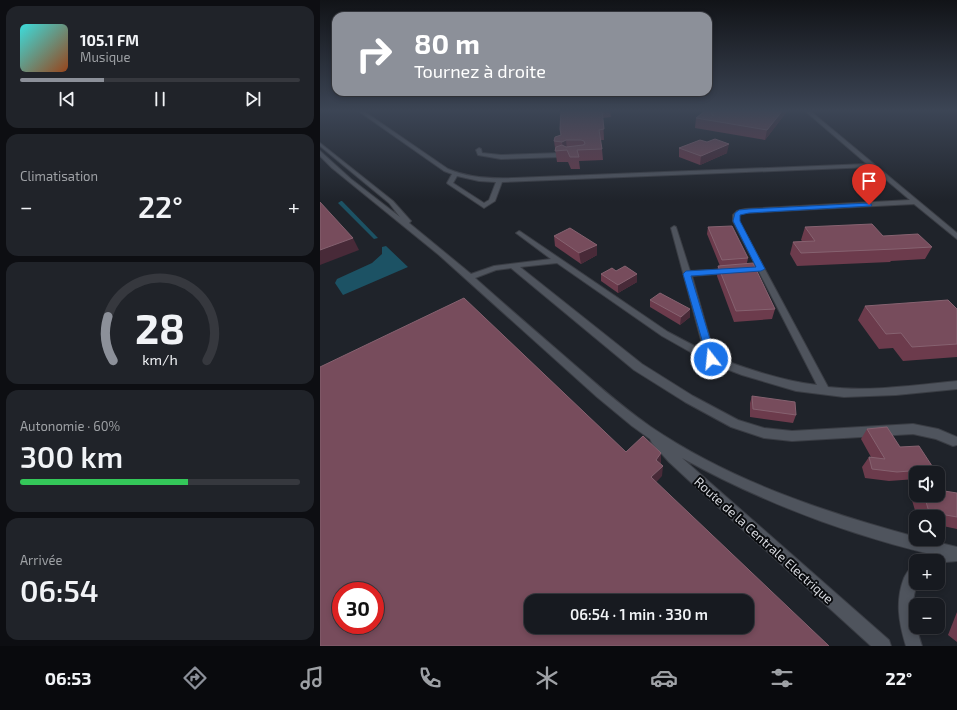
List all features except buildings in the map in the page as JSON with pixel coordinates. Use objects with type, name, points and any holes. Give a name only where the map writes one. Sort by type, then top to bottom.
[{"type":"street","points":[[402,140],[444,169],[455,174],[472,178],[499,180],[872,165]]},
{"type":"street","points":[[842,140],[957,238]]},
{"type":"street","points":[[320,144],[391,202],[416,231]]},
{"type":"street","points":[[479,150],[480,154],[494,157],[560,155]]},
{"type":"street","points":[[320,153],[370,196],[416,231],[617,408],[677,449],[710,466],[798,506],[878,534],[957,554]]},
{"type":"street","points":[[455,174],[450,183],[484,206],[493,200],[499,180]]},
{"type":"street","points":[[825,391],[757,269],[736,221],[736,215],[739,212],[916,202]]},
{"type":"street","points":[[674,228],[711,359]]},
{"type":"street","points":[[520,233],[666,334],[711,359],[742,371],[779,383],[825,391],[861,393],[912,390],[957,385]]},
{"type":"street","points":[[469,278],[494,268],[560,260]]},
{"type":"street","points":[[513,266],[647,373],[700,406],[746,428],[764,433],[792,436],[913,429],[938,434],[953,442]]},
{"type":"street","points":[[686,274],[739,270]]},
{"type":"street","name":"Route de la Centrale Electrique","points":[[650,431],[669,454],[700,483],[883,646]]},
{"type":"street","points":[[945,555],[957,554]]},
{"type":"street","points":[[909,584],[906,594],[906,606],[914,646]]},
{"type":"water","points":[[341,201],[378,238],[374,239],[338,203]]},
{"type":"water","points":[[386,246],[408,267],[343,295],[335,283],[337,279],[372,263],[382,254],[382,247]]},
{"type":"route","points":[[711,359],[686,274],[761,269],[736,221],[736,215],[739,212],[869,205]]}]
